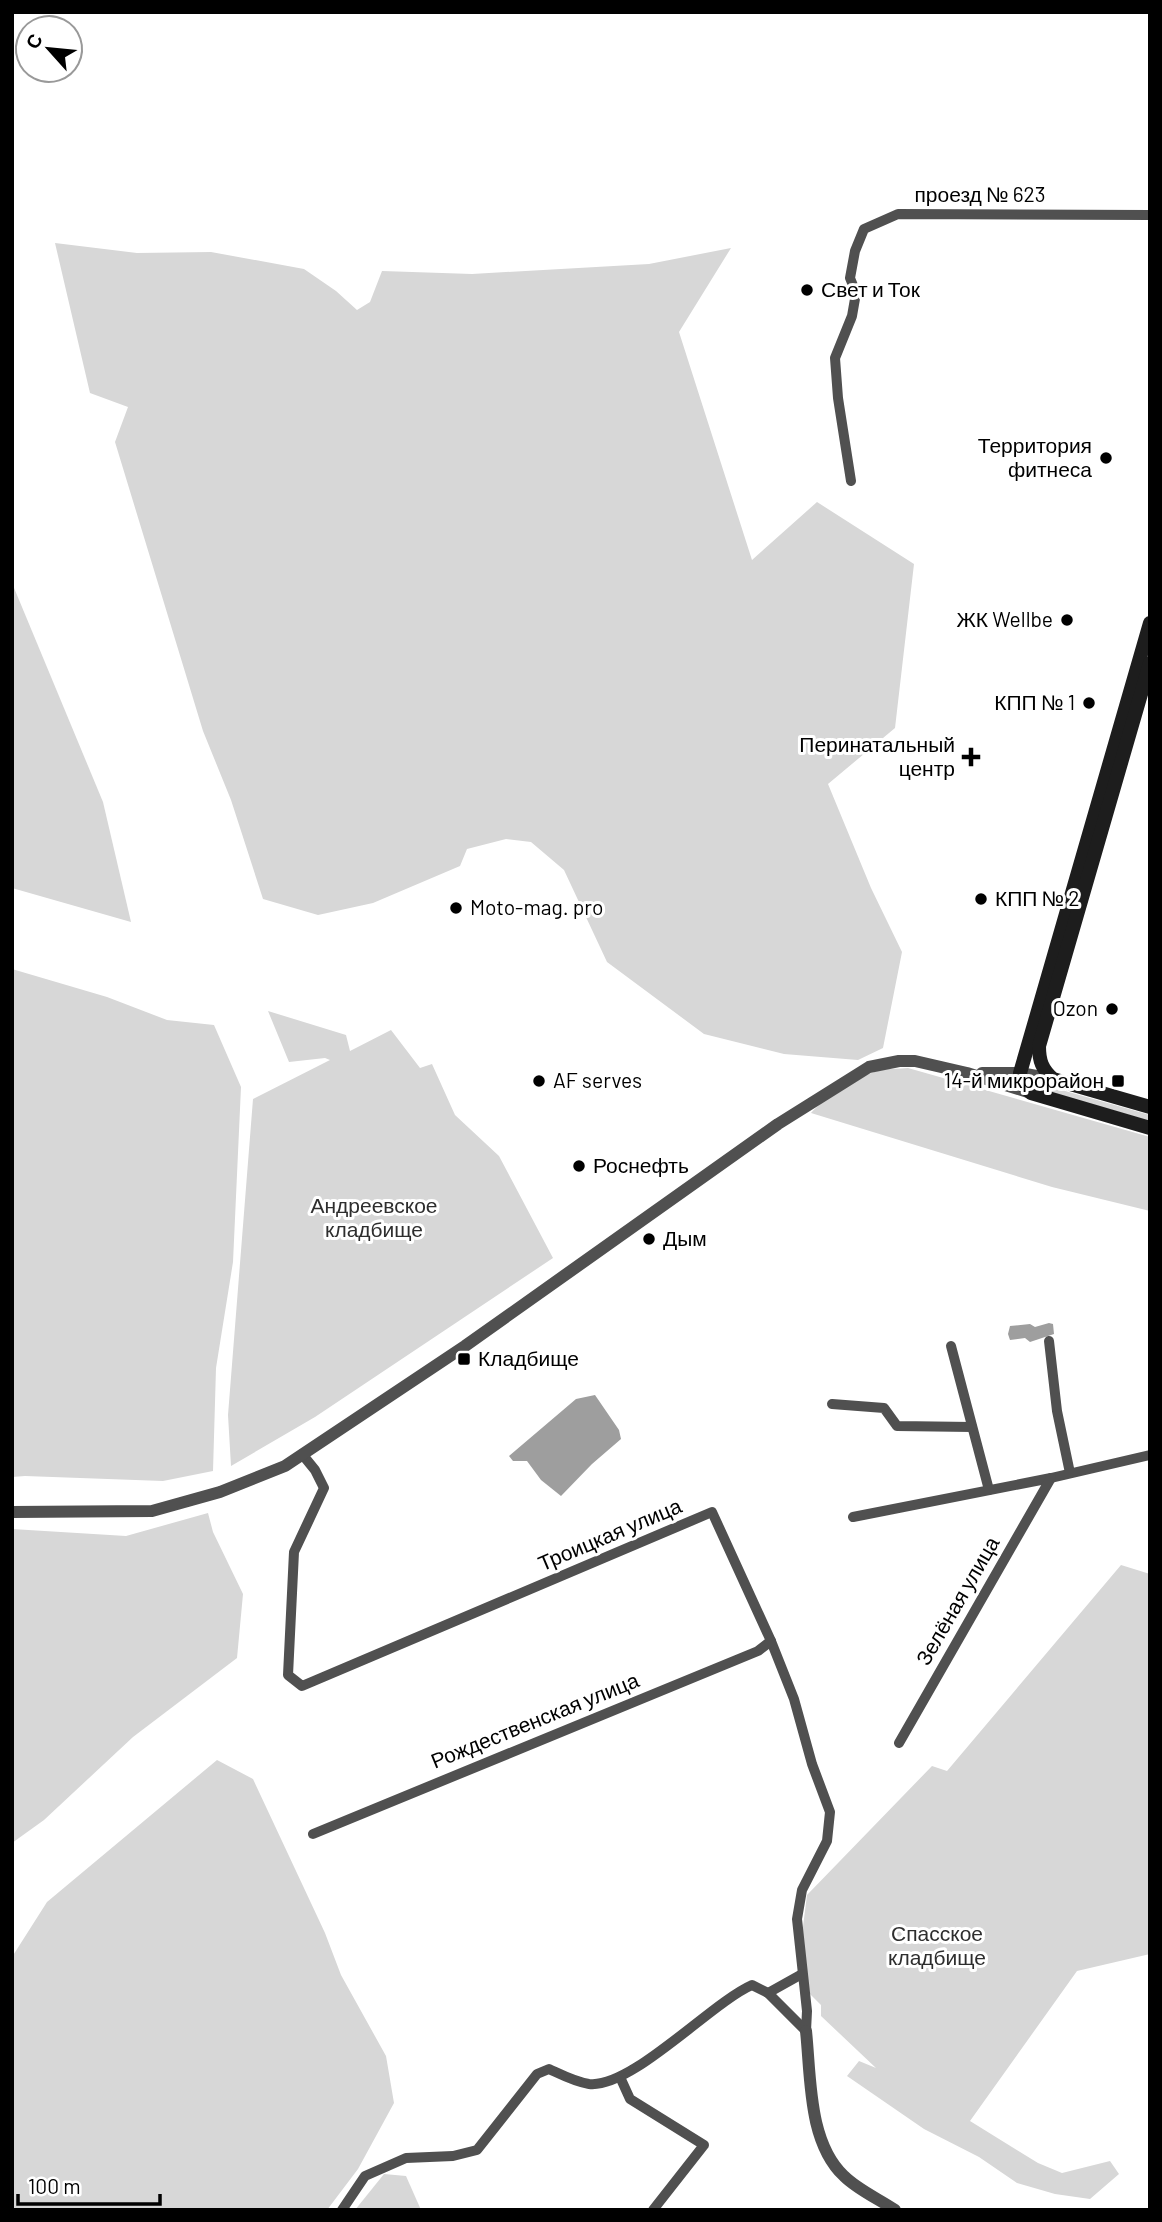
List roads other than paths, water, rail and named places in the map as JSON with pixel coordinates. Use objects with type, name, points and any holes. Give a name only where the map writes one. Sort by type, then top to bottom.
[{"type":"main road","points":[[1150,623],[1023,1082],[1150,1128]]},
{"type":"main road","points":[[1150,663],[1033,1047],[1045,1072],[1054,1079],[1150,1107]]},
{"type":"street","name":"проезд № 623","points":[[851,481],[838,398],[835,358],[852,316],[856,293],[849,278],[855,251],[864,229],[898,214],[1150,215]]},
{"type":"street","points":[[996,1073],[1019,1061],[1033,1047]]},
{"type":"street","points":[[12,1512],[152,1511],[220,1492],[263,1476],[408,1385],[778,1125],[857,1073],[879,1064],[915,1061],[1023,1082],[1054,1079]]},
{"type":"street","points":[[967,1073],[996,1073],[1023,1082]]},
{"type":"street","points":[[1049,1341],[1057,1411],[1070,1473]]},
{"type":"street","points":[[951,1346],[989,1490]]},
{"type":"street","points":[[832,1404],[884,1408],[897,1426],[972,1427]]},
{"type":"street","name":"Троицкая улица","points":[[302,1454],[315,1470],[324,1488],[294,1552],[288,1675],[302,1686],[712,1512],[771,1641],[794,1699],[812,1764],[830,1812],[827,1841],[802,1890],[797,1919],[807,2011],[806,2031]]},
{"type":"street","points":[[853,1517],[1051,1478],[1150,1455]]},
{"type":"street","name":"Зелёная улица","points":[[899,1743],[1051,1478]]},
{"type":"street","name":"Рождественская улица","points":[[313,1834],[758,1651],[771,1641]]},
{"type":"street","points":[[768,1993],[802,1974]]},
{"type":"street","points":[[342,2210],[365,2176],[375,2171],[406,2158],[453,2156],[477,2150],[537,2074],[549,2069],[571,2080],[592,2085],[620,2077],[678,2039],[737,1992],[752,1985],[768,1993],[806,2031],[817,2128],[828,2158],[846,2178],[895,2210]]},
{"type":"street","points":[[620,2077],[629,2099],[704,2146],[653,2210]]},
{"type":"place","name":"Свет и Ток","points":[[807,290]]},
{"type":"place","name":"Территория фитнеса","points":[[1106,458]]},
{"type":"place","name":"ЖК Wellbe","points":[[1067,620]]},
{"type":"place","name":"КПП № 1","points":[[1089,703]]},
{"type":"place","name":"Перинатальный центр","points":[[971,757]]},
{"type":"place","name":"КПП № 2","points":[[981,899]]},
{"type":"place","name":"Moto-mag. pro","points":[[456,908]]},
{"type":"place","name":"Ozon","points":[[1112,1009]]},
{"type":"place","name":"AF serves","points":[[539,1081]]},
{"type":"place","name":"14-й микрорайон","points":[[1118,1081]]},
{"type":"place","name":"Роснефть","points":[[579,1166]]},
{"type":"place","name":"Дым","points":[[649,1239]]},
{"type":"place","name":"Кладбище","points":[[464,1359]]},
{"type":"park label","name":"Андреевское кладбище","points":[[374,1218]]},
{"type":"park label","name":"Спасское кладбище","points":[[937,1946]]}]
